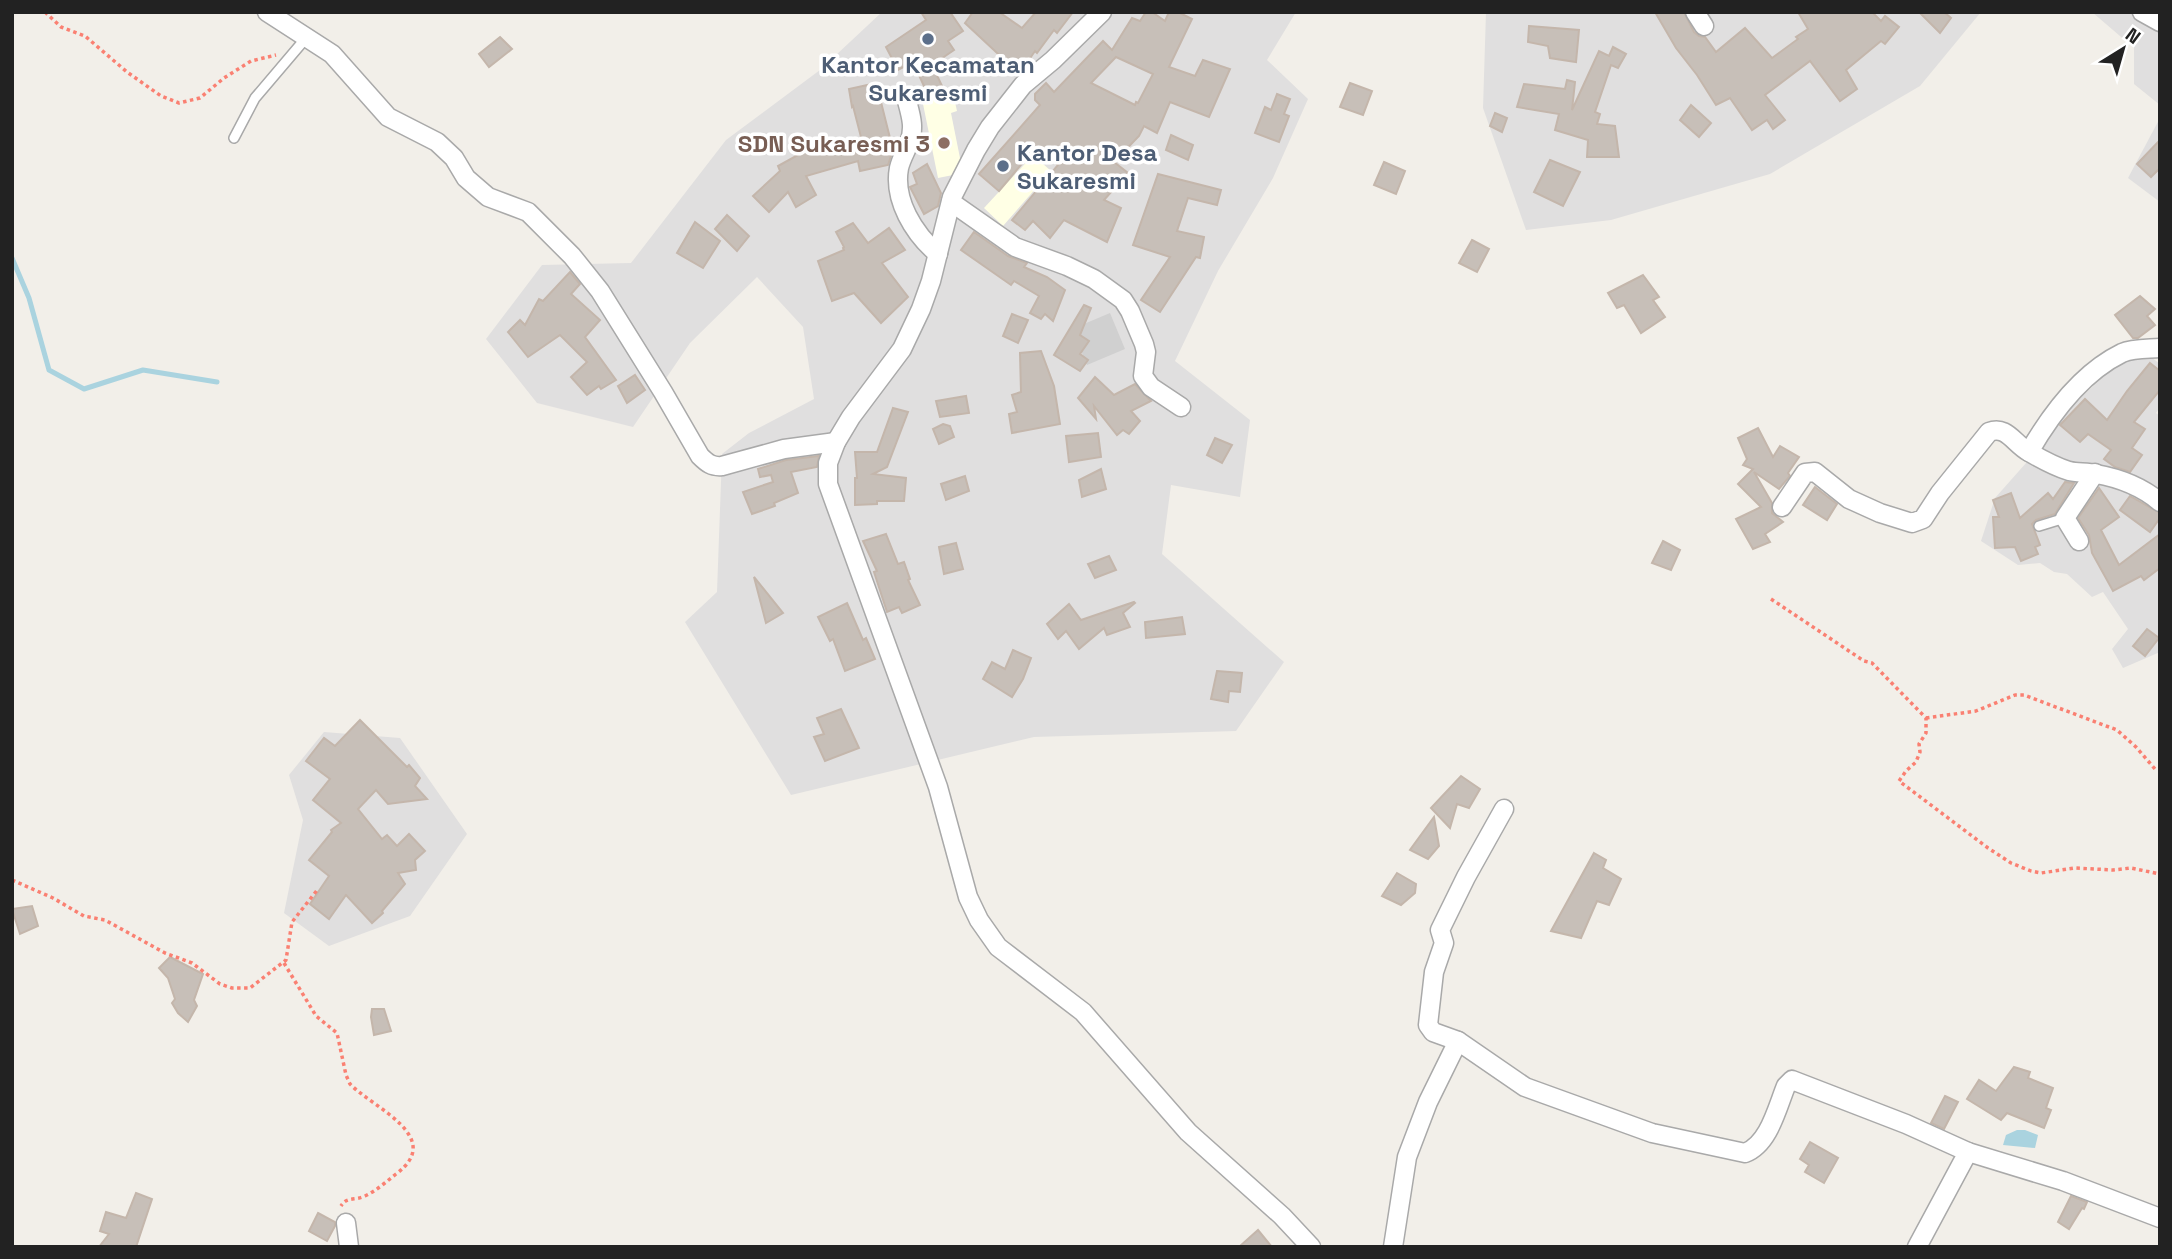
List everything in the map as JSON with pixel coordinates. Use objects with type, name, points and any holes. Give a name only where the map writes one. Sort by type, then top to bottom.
[{"type":"street","points":[[267,12],[332,54],[388,117],[437,142],[454,158],[466,178],[488,197],[528,212],[572,257],[600,291],[700,456],[708,463],[715,467],[722,466],[784,449],[836,442]]},
{"type":"street","points":[[1102,12],[1023,85],[990,127],[976,150],[951,202],[922,309],[902,348],[836,442],[828,463],[828,484],[938,788],[968,897],[979,920],[998,947],[1083,1012],[1188,1132],[1282,1216],[1311,1247]]},
{"type":"street","points":[[2142,12],[2160,22]]},
{"type":"street","points":[[907,100],[913,126],[910,142],[899,167],[899,191],[916,229],[937,254]]},
{"type":"street","points":[[951,202],[1015,247],[1094,279],[1123,300],[1144,344],[1146,352],[1143,376],[1152,387],[1181,407]]},
{"type":"street","points":[[2029,452],[2056,409],[2095,371],[2122,353],[2134,349],[2160,348]]},
{"type":"street","points":[[1782,507],[1805,473],[1815,471],[1849,499],[1912,523],[1923,519],[1989,432],[1998,429],[2005,431],[2029,452],[2070,471],[2095,473],[2129,483],[2160,502]]},
{"type":"street","points":[[2078,541],[2065,518],[2095,473]]},
{"type":"street","points":[[1504,809],[1440,930],[1444,943],[1434,972],[1427,1021],[1433,1032],[1458,1041],[1525,1087],[1652,1133],[1745,1153],[1753,1150],[1761,1142],[1786,1086],[1792,1080],[1906,1124],[1968,1152],[2063,1181],[2160,1218]]},
{"type":"street","points":[[1393,1247],[1408,1157],[1428,1102],[1458,1041]]},
{"type":"street","points":[[1917,1247],[1968,1152]]},
{"type":"street","points":[[346,1223],[349,1247]]},
{"type":"lane","points":[[234,138],[256,98],[306,38]]},
{"type":"lane","points":[[2039,526],[2065,518]]},
{"type":"path","points":[[45,12],[61,27],[85,36],[161,96],[180,103],[201,99],[224,78],[251,61],[277,54],[288,59]]},
{"type":"path","points":[[1772,599],[1864,661],[1872,663],[1926,718],[1926,733],[1919,744],[1920,752],[1916,762],[1899,781],[1988,848],[2031,872],[2075,868],[2131,868],[2160,874]]},
{"type":"path","points":[[1926,718],[1976,711],[2015,695],[2024,695],[2117,730],[2155,769],[2160,768]]},
{"type":"path","points":[[12,880],[53,898],[84,916],[105,919],[164,953],[191,963],[220,984],[232,988],[250,988],[284,963],[288,955],[292,922],[318,889]]},
{"type":"path","points":[[284,963],[316,1016],[337,1033],[350,1084],[399,1122],[414,1148],[412,1158],[401,1171],[367,1195],[344,1202],[341,1208],[346,1223]]},
{"type":"shaded area","points":[[882,12],[1296,12],[1267,60],[1308,99],[1273,178],[1218,271],[1175,361],[1250,420],[1240,497],[1171,485],[1162,554],[1284,662],[1236,731],[1034,737],[791,795],[685,622],[717,592],[722,454],[749,433],[814,399],[803,327],[757,277],[690,343],[633,427],[537,403],[486,339],[542,265],[631,263],[726,140],[820,70]]},
{"type":"shaded area","points":[[1486,12],[1981,12],[1920,86],[1770,174],[1611,220],[1526,230],[1483,108]]},
{"type":"shaded area","points":[[2092,12],[2160,12],[2160,105],[2134,84],[2134,48]]},
{"type":"shaded area","name":"SDN Sukaresmi 3","points":[[953,93],[957,111],[951,113],[963,173],[938,178],[922,99]]},
{"type":"shaded area","points":[[2160,118],[2160,202],[2128,178]]},
{"type":"shaded area","points":[[1033,155],[1051,171],[1003,226],[984,208]]},
{"type":"shaded area","points":[[1110,313],[1125,349],[1087,365],[1072,329]]},
{"type":"shaded area","points":[[2126,356],[2151,357],[2160,364],[2160,407],[2156,413],[2160,416],[2160,652],[2123,668],[2112,649],[2128,629],[2103,592],[2092,597],[2067,574],[2054,572],[2040,563],[2018,565],[1981,541],[1995,498],[2042,445],[2063,414]]},
{"type":"shaded area","points":[[324,732],[400,738],[467,834],[410,916],[329,946],[284,913],[303,820],[289,775]]},
{"type":"water","points":[[2017,1130],[2038,1135],[2035,1148],[2003,1145],[2006,1135]]},
{"type":"building","points":[[921,12],[950,12],[963,31],[948,41],[954,50],[932,65],[943,88],[928,95],[913,62],[898,70],[886,47],[926,20]]},
{"type":"building","points":[[973,12],[999,12],[1022,28],[1036,12],[1073,12],[1057,33],[1054,30],[1037,53],[1035,51],[1024,67],[1015,60],[1011,66],[965,23]]},
{"type":"building","points":[[1146,12],[1152,12],[1165,21],[1169,12],[1178,12],[1192,19],[1169,67],[1195,76],[1203,60],[1230,69],[1209,117],[1170,102],[1157,133],[1144,126],[1139,136],[1114,162],[1128,173],[1104,200],[1121,208],[1107,242],[1064,220],[1050,238],[1033,221],[1025,230],[1012,220],[1058,165],[1036,147],[999,191],[979,174],[1040,105],[1035,100],[1035,94],[1046,83],[1054,92],[1103,41],[1112,50],[1132,18],[1140,21]],"holes":[[[1116,57],[1153,74],[1135,105],[1091,83]]]},
{"type":"building","points":[[1655,12],[1684,12],[1694,32],[1705,37],[1716,52],[1745,28],[1772,58],[1808,29],[1798,12],[1872,12],[1881,21],[1885,16],[1899,27],[1885,44],[1881,41],[1846,70],[1857,89],[1840,101],[1810,61],[1765,95],[1785,120],[1773,129],[1767,120],[1752,130],[1730,98],[1716,105],[1676,48]]},
{"type":"building","points":[[1919,12],[1944,12],[1951,18],[1940,33]]},
{"type":"building","points":[[1529,26],[1579,30],[1576,62],[1550,58],[1548,46],[1528,42]]},
{"type":"building","points":[[500,37],[512,49],[489,67],[479,54]]},
{"type":"building","points":[[1613,47],[1626,54],[1618,68],[1611,65],[1595,112],[1600,114],[1597,124],[1615,126],[1619,157],[1587,157],[1588,140],[1555,130],[1559,114],[1517,107],[1524,84],[1565,89],[1567,80],[1575,82],[1572,110],[1599,51],[1609,56]]},
{"type":"building","points":[[1350,83],[1372,91],[1363,115],[1340,107]]},
{"type":"building","points":[[872,84],[876,104],[881,102],[893,150],[888,165],[860,171],[858,161],[806,176],[816,195],[796,207],[788,192],[769,212],[753,196],[780,171],[778,166],[807,150],[862,141],[849,89]]},
{"type":"building","points":[[1277,94],[1290,99],[1284,114],[1289,116],[1279,142],[1255,133],[1265,107],[1271,110]]},
{"type":"building","points":[[1691,105],[1711,123],[1699,137],[1680,120]]},
{"type":"building","points":[[1495,113],[1507,118],[1502,132],[1490,126]]},
{"type":"building","points":[[1171,135],[1193,145],[1188,160],[1166,150]]},
{"type":"building","points":[[2160,140],[2160,168],[2151,177],[2137,164]]},
{"type":"building","points":[[1550,160],[1580,172],[1563,206],[1534,192]]},
{"type":"building","points":[[1384,162],[1405,171],[1396,194],[1374,185]]},
{"type":"building","points":[[927,164],[941,193],[938,206],[924,214],[910,187],[917,184],[913,173]]},
{"type":"building","points":[[1158,174],[1221,190],[1217,205],[1188,198],[1177,231],[1204,237],[1200,258],[1196,257],[1160,312],[1141,300],[1170,257],[1133,245]]},
{"type":"building","points":[[727,215],[749,236],[737,251],[715,229]]},
{"type":"building","points":[[695,222],[720,241],[703,268],[677,253]]},
{"type":"building","points":[[853,223],[868,243],[889,228],[905,250],[882,263],[908,297],[881,323],[854,293],[832,301],[818,261],[844,250],[836,232]]},
{"type":"building","points":[[974,232],[1008,256],[1027,263],[1024,267],[1047,277],[1065,290],[1053,321],[1045,314],[1041,319],[1030,313],[1039,296],[1014,281],[1011,285],[961,250]]},
{"type":"building","points":[[1472,240],[1489,249],[1477,272],[1459,263]]},
{"type":"building","points":[[570,272],[580,284],[571,294],[600,320],[585,337],[616,380],[601,389],[599,386],[587,395],[571,377],[587,362],[560,335],[528,357],[508,332],[520,320],[525,325],[539,299],[543,301]]},
{"type":"building","points":[[1643,275],[1659,297],[1653,300],[1665,317],[1641,333],[1624,305],[1617,308],[1608,293]]},
{"type":"building","points":[[2140,296],[2155,309],[2147,316],[2155,325],[2138,338],[2133,338],[2115,315]]},
{"type":"building","points":[[1084,305],[1091,308],[1080,335],[1089,341],[1080,354],[1088,360],[1080,371],[1054,355]]},
{"type":"building","points":[[1012,314],[1028,320],[1018,343],[1003,336]]},
{"type":"building","points":[[1041,351],[1054,386],[1060,424],[1012,433],[1009,414],[1017,412],[1012,395],[1021,392],[1020,353]]},
{"type":"building","points":[[2150,363],[2160,371],[2160,390],[2134,422],[2145,429],[2132,448],[2142,455],[2130,472],[2115,467],[2104,459],[2111,450],[2088,434],[2080,442],[2060,425],[2085,399],[2107,420]]},
{"type":"building","points":[[635,375],[645,390],[627,403],[618,386]]},
{"type":"building","points":[[1095,377],[1114,395],[1135,384],[1151,401],[1131,411],[1140,421],[1129,434],[1123,430],[1117,435],[1094,406],[1096,419],[1078,398]]},
{"type":"building","points":[[966,396],[969,413],[940,417],[936,401]]},
{"type":"building","points":[[893,408],[908,412],[887,467],[873,474],[906,478],[904,501],[877,501],[877,504],[855,505],[855,452],[877,452]]},
{"type":"building","points":[[943,424],[950,426],[954,437],[939,444],[933,429]]},
{"type":"building","points":[[1758,428],[1773,457],[1780,446],[1799,457],[1788,473],[1790,476],[1779,489],[1754,472],[1772,503],[1772,513],[1783,522],[1765,534],[1770,542],[1753,549],[1736,519],[1761,507],[1738,484],[1753,469],[1743,465],[1747,459],[1738,438]]},
{"type":"building","points":[[1098,433],[1101,457],[1069,462],[1066,436]]},
{"type":"building","points":[[1215,438],[1232,445],[1222,463],[1207,455]]},
{"type":"building","points":[[819,456],[817,467],[791,472],[798,493],[774,503],[775,506],[752,514],[743,492],[773,482],[771,475],[760,477],[758,469],[786,460]]},
{"type":"building","points":[[1101,469],[1106,489],[1082,497],[1079,480]]},
{"type":"building","points":[[965,476],[969,491],[946,500],[941,484]]},
{"type":"building","points":[[2065,482],[2074,483],[2055,514],[2032,524],[2040,545],[2035,547],[2038,554],[2021,561],[2015,547],[1995,548],[1993,517],[1999,517],[1993,500],[2011,493],[2020,518],[2048,493],[2053,499]]},
{"type":"building","points":[[1815,487],[1837,504],[1827,520],[1803,505]]},
{"type":"building","points":[[2099,488],[2119,517],[2101,530],[2119,565],[2160,534],[2160,568],[2144,580],[2141,576],[2113,591],[2092,553],[2089,535],[2078,518]]},
{"type":"building","points":[[2130,496],[2160,513],[2160,518],[2150,532],[2120,510]]},
{"type":"building","points":[[886,534],[898,564],[904,562],[910,579],[908,580],[920,605],[902,613],[899,607],[887,612],[874,572],[877,571],[863,541]]},
{"type":"building","points":[[1663,541],[1680,550],[1671,570],[1652,563]]},
{"type":"building","points":[[956,543],[963,569],[944,574],[939,547]]},
{"type":"building","points":[[1109,556],[1116,570],[1095,578],[1088,564]]},
{"type":"building","points":[[754,577],[783,613],[766,623]]},
{"type":"building","points":[[1134,602],[1123,613],[1130,627],[1107,635],[1104,628],[1079,649],[1066,631],[1058,639],[1047,624],[1069,604],[1081,620]]},
{"type":"building","points":[[847,603],[863,640],[866,638],[875,659],[845,671],[833,639],[830,641],[818,617]]},
{"type":"building","points":[[1182,617],[1185,634],[1146,638],[1145,622]]},
{"type":"building","points":[[2147,629],[2159,638],[2145,656],[2133,646]]},
{"type":"building","points":[[1013,650],[1031,658],[1012,697],[983,679],[992,662],[1005,669]]},
{"type":"building","points":[[1217,671],[1242,673],[1240,692],[1229,691],[1228,702],[1211,699]]},
{"type":"building","points":[[841,709],[859,748],[825,761],[814,737],[824,734],[817,718]]},
{"type":"building","points":[[360,720],[407,767],[409,765],[420,778],[415,786],[427,799],[388,804],[376,790],[358,809],[382,839],[387,835],[397,846],[409,834],[425,851],[415,860],[416,870],[398,873],[405,884],[372,923],[346,895],[329,919],[310,904],[329,876],[309,860],[331,830],[341,823],[313,800],[330,779],[306,761],[324,738],[335,746]]},
{"type":"building","points":[[1461,776],[1480,789],[1469,808],[1457,804],[1450,828],[1431,808]]},
{"type":"building","points":[[1434,817],[1439,846],[1428,859],[1410,850]]},
{"type":"building","points":[[1594,853],[1606,860],[1603,868],[1621,879],[1609,905],[1597,901],[1581,938],[1551,931]]},
{"type":"building","points":[[1397,873],[1416,884],[1415,893],[1401,905],[1382,896]]},
{"type":"building","points":[[32,906],[38,926],[20,934],[12,909]]},
{"type":"building","points":[[170,957],[203,974],[194,1000],[197,1006],[188,1022],[172,1003],[175,999],[168,978],[159,968]]},
{"type":"building","points":[[372,1009],[384,1009],[391,1031],[374,1035]]},
{"type":"building","points":[[2014,1067],[2030,1072],[2028,1078],[2053,1088],[2046,1108],[2051,1110],[2044,1128],[2007,1113],[2001,1120],[1967,1099],[1979,1080],[1996,1091]]},
{"type":"building","points":[[1945,1096],[1958,1102],[1944,1129],[1931,1123]]},
{"type":"building","points":[[1810,1142],[1838,1158],[1824,1183],[1805,1172],[1809,1165],[1800,1159]]},
{"type":"building","points":[[136,1193],[152,1199],[136,1247],[99,1247],[109,1234],[100,1231],[106,1212],[126,1218]]},
{"type":"building","points":[[2071,1196],[2087,1202],[2069,1229],[2058,1222]]},
{"type":"building","points":[[318,1213],[335,1222],[327,1241],[309,1231]]},
{"type":"building","points":[[1258,1230],[1272,1247],[1239,1247]]},
{"type":"waterway","points":[[12,258],[29,298],[49,370],[84,389],[143,370],[217,382]]},
{"type":"place","name":"Kantor Kecamatan Sukaresmi","points":[[928,39]]},
{"type":"place","name":"SDN Sukaresmi 3","points":[[944,143]]},
{"type":"place","name":"Kantor Desa Sukaresmi","points":[[1003,166]]}]
